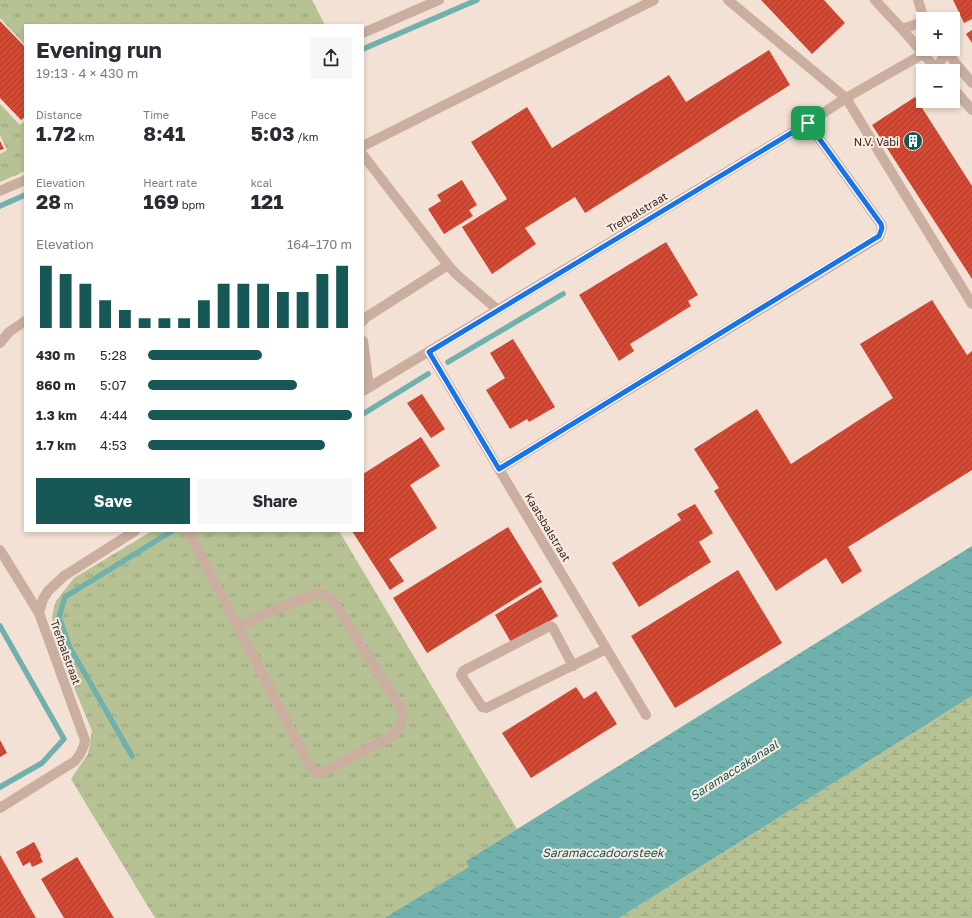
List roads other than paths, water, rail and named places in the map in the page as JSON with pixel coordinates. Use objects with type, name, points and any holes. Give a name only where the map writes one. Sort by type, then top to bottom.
[{"type":"street","points":[[364,33],[439,0]]},
{"type":"street","points":[[364,145],[654,0]]},
{"type":"street","points":[[728,0],[846,98],[972,304]]},
{"type":"street","points":[[875,0],[916,46]]},
{"type":"street","points":[[918,0],[921,12]]},
{"type":"street","points":[[902,29],[916,23]]},
{"type":"street","name":"Trefbalstraat","points":[[366,389],[808,123],[846,98],[920,56]]},
{"type":"street","points":[[925,56],[932,64]]},
{"type":"street","points":[[950,56],[972,83]]},
{"type":"street","points":[[960,96],[972,110]]},
{"type":"street","points":[[499,469],[879,236],[882,228],[881,224],[808,123]]},
{"type":"street","points":[[364,156],[448,265],[456,274],[498,310]]},
{"type":"street","points":[[0,191],[24,180]]},
{"type":"street","points":[[364,320],[448,265]]},
{"type":"street","points":[[0,343],[9,332],[24,322]]},
{"type":"street","name":"Kaatsbalstraat","points":[[429,352],[646,715]]},
{"type":"street","points":[[364,357],[366,389]]},
{"type":"street","name":"Trefbalstraat","points":[[0,808],[75,761],[80,754],[85,740],[39,613],[43,599],[48,591],[64,576],[133,532]]},
{"type":"street","points":[[189,532],[237,628],[310,768],[314,772],[322,773],[392,736],[399,729],[402,720],[402,710],[333,601],[323,593],[316,593],[262,615],[237,628]]},
{"type":"street","points":[[0,550],[39,613]]},
{"type":"street","points":[[573,666],[553,628],[550,626],[463,671],[461,675],[482,707],[485,708],[573,666],[606,649]]},
{"type":"water","name":"Saramaccadoorsteek","points":[[972,546],[972,696],[619,918],[384,918],[469,867],[466,861]]},
{"type":"waterway","points":[[364,49],[477,0]]},
{"type":"waterway","points":[[0,206],[24,195]]},
{"type":"waterway","points":[[448,362],[563,294]]},
{"type":"waterway","points":[[364,413],[428,374]]},
{"type":"waterway","points":[[132,756],[69,646],[59,617],[65,597],[170,532]]},
{"type":"waterway","points":[[0,626],[64,739],[42,763],[0,787]]},
{"type":"place","name":"N.V. Vabi","points":[[913,141]]},
{"type":"water label","name":"Saramaccakanaal","points":[[734,770]]}]
